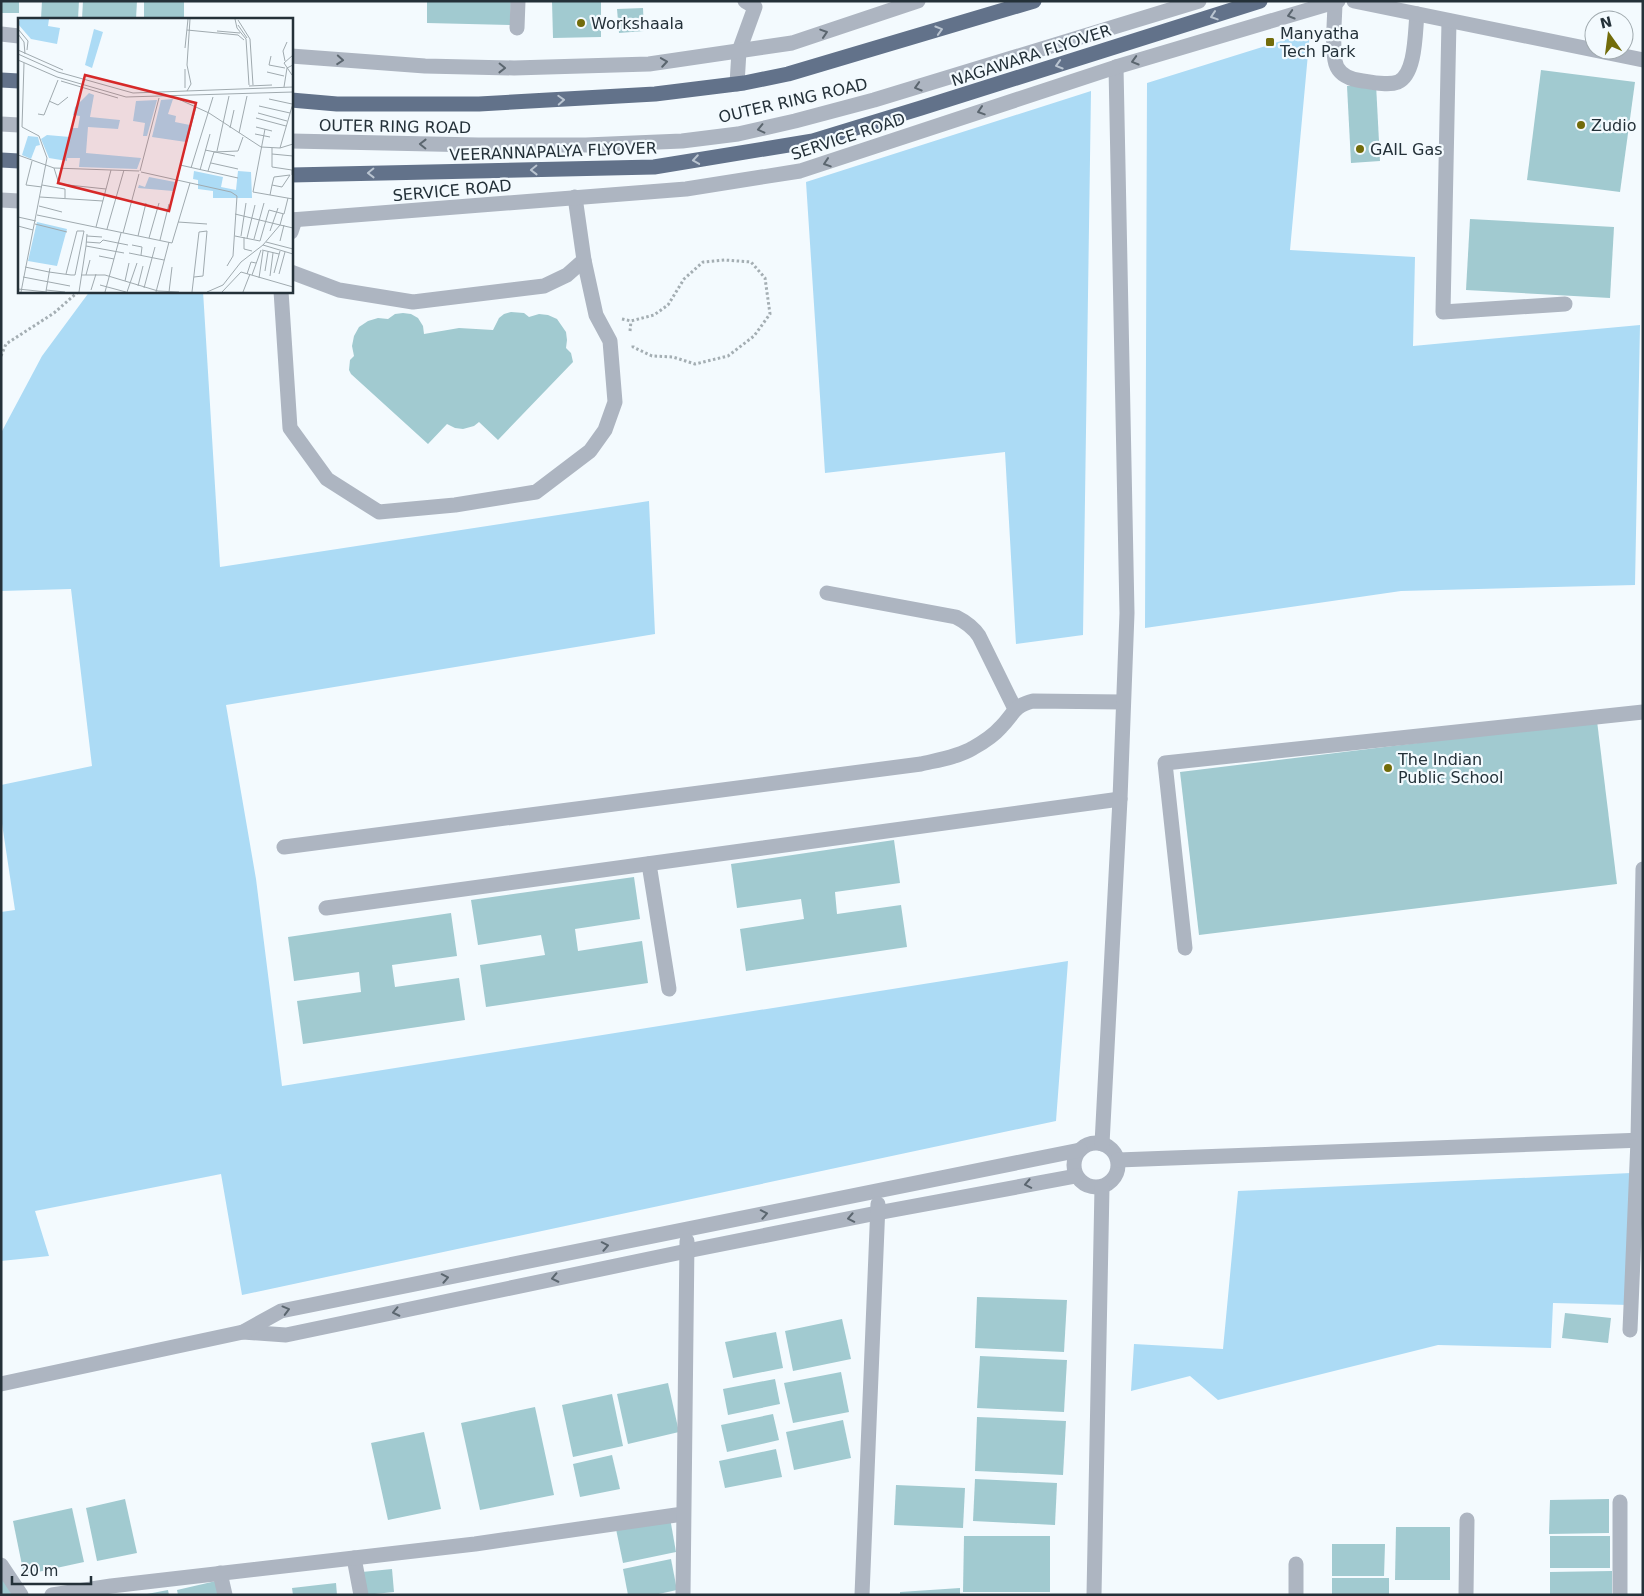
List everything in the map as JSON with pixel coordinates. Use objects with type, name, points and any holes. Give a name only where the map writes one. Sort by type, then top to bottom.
[{"type":"highway","name":"OUTER RING ROAD","points":[[292,100],[337,104],[479,104],[655,94],[737,84],[788,74],[1034,1]]},
{"type":"highway","name":"NAGAWARA FLYOVER","points":[[813,141],[1260,1]]},
{"type":"highway","points":[[1,80],[18,81]]},
{"type":"highway","name":"VEERANNAPALYA FLYOVER","points":[[292,175],[654,167],[813,141]]},
{"type":"highway","points":[[1,160],[18,161]]},
{"type":"street","points":[[516,28],[518,1]]},
{"type":"street","points":[[292,56],[425,66],[514,68],[649,64],[792,43],[918,1]]},
{"type":"street","name":"OUTER RING ROAD","points":[[292,141],[586,145],[682,141],[738,134],[874,100],[1199,1]]},
{"type":"street","points":[[1354,1],[1643,60]]},
{"type":"street","points":[[1336,2],[1334,42],[1337,67],[1352,80],[1389,83],[1398,82],[1408,74],[1413,54],[1417,14]]},
{"type":"street","name":"SERVICE ROAD","points":[[293,224],[575,197],[686,189],[800,171],[1116,67],[1336,2]]},
{"type":"street","points":[[737,84],[739,51],[756,3]]},
{"type":"street","points":[[1449,21],[1443,312],[1565,304]]},
{"type":"street","points":[[1,34],[18,36]]},
{"type":"street","points":[[1102,1144],[1120,799],[1127,613],[1116,67]]},
{"type":"street","points":[[1,124],[18,126]]},
{"type":"street","points":[[281,292],[290,428],[327,479],[380,512],[455,504],[536,492],[590,452],[604,430],[615,402],[610,341],[596,315],[584,260],[575,197]]},
{"type":"street","points":[[1,200],[18,201]]},
{"type":"street","points":[[292,272],[339,290],[413,302],[544,286],[567,275],[584,260]]},
{"type":"street","points":[[828,593],[956,617],[966,622],[974,628],[979,636],[1015,708]]},
{"type":"street","points":[[284,847],[921,764],[972,749],[1001,727],[1015,708],[1023,704],[1033,702],[1123,702]]},
{"type":"street","points":[[1185,948],[1165,763],[1643,712]]},
{"type":"street","points":[[326,908],[1120,799]]},
{"type":"street","points":[[649,864],[668,989]]},
{"type":"street","points":[[1630,1330],[1641,1140],[1643,869]]},
{"type":"street","points":[[1118,1160],[1641,1140]]},
{"type":"street","points":[[242,1332],[281,1311],[1080,1150],[1090,1144],[1102,1144],[1112,1150],[1118,1160],[1117,1173],[1114,1180],[1102,1187],[1087,1186],[1080,1182],[1076,1176],[1074,1162],[1080,1150]]},
{"type":"street","points":[[1,1384],[242,1332],[286,1334],[877,1213],[1076,1176]]},
{"type":"street","points":[[1094,1595],[1102,1187]]},
{"type":"street","points":[[862,1595],[879,1190]]},
{"type":"street","points":[[682,1595],[687,1229]]},
{"type":"street","points":[[1620,1502],[1620,1595]]},
{"type":"street","points":[[52,1595],[112,1590],[220,1573],[475,1544],[683,1514]]},
{"type":"street","points":[[1466,1595],[1467,1520]]},
{"type":"street","points":[[354,1558],[361,1595]]},
{"type":"street","points":[[1296,1564],[1296,1595]]},
{"type":"street","points":[[1,1566],[20,1595]]},
{"type":"street","points":[[220,1573],[225,1595]]},
{"type":"path","points":[[596,315],[631,320],[654,315],[668,305],[684,279],[703,262],[724,260],[751,262],[765,278],[770,314],[754,336],[728,356],[695,364],[673,357],[652,356],[634,347],[629,330],[631,320]]},
{"type":"path","points":[[1,356],[6,344],[54,314],[78,292]]},
{"type":"shaded area","points":[[1310,32],[1290,250],[1415,257],[1413,346],[1640,325],[1635,585],[1401,591],[1145,628],[1147,83]]},
{"type":"shaded area","points":[[1091,91],[1083,635],[1016,644],[1005,452],[825,473],[806,182]]},
{"type":"shaded area","points":[[89,292],[203,292],[220,567],[649,501],[655,634],[226,705],[256,879],[282,1086],[1068,961],[1056,1121],[242,1295],[221,1174],[35,1211],[49,1256],[1,1261],[1,912],[15,910],[1,817],[1,785],[92,766],[71,589],[1,591],[1,433],[42,356]]},
{"type":"shaded area","points":[[1631,1173],[1629,1305],[1553,1303],[1551,1348],[1438,1345],[1218,1400],[1190,1376],[1131,1391],[1134,1344],[1223,1349],[1238,1191]]},
{"type":"building","points":[[1,1],[19,1],[19,13],[1,13]]},
{"type":"building","points":[[42,1],[79,1],[78,18],[41,18]]},
{"type":"building","points":[[83,1],[137,1],[136,18],[82,18]]},
{"type":"building","points":[[144,1],[184,1],[184,18],[144,18]]},
{"type":"building","points":[[427,1],[511,1],[510,25],[427,23]]},
{"type":"building","points":[[552,1],[601,1],[601,37],[553,38]]},
{"type":"building","points":[[643,8],[644,31],[619,33],[617,9]]},
{"type":"building","points":[[1541,70],[1635,82],[1620,192],[1527,180]]},
{"type":"building","points":[[1376,84],[1380,161],[1351,163],[1347,86]]},
{"type":"building","points":[[1470,219],[1614,227],[1610,298],[1466,290]]},
{"type":"building","points":[[511,312],[524,313],[529,317],[539,314],[548,315],[557,319],[566,332],[566,348],[571,353],[573,362],[498,440],[479,422],[474,426],[463,429],[447,424],[428,444],[351,374],[349,370],[350,360],[354,356],[352,346],[354,336],[359,327],[368,321],[378,318],[388,319],[395,314],[403,313],[411,314],[418,318],[423,326],[424,334],[459,328],[493,330],[499,318]]},
{"type":"building","points":[[1597,721],[1617,884],[1199,935],[1180,772]]},
{"type":"building","points":[[894,840],[900,883],[835,892],[837,914],[901,905],[907,947],[746,971],[740,929],[804,919],[801,899],[737,908],[731,864]]},
{"type":"building","points":[[634,877],[640,919],[575,929],[578,951],[642,941],[648,983],[486,1007],[480,965],[545,955],[541,935],[478,945],[471,900]]},
{"type":"building","points":[[451,913],[457,956],[392,965],[395,987],[459,978],[465,1020],[303,1044],[297,1001],[361,992],[359,972],[294,981],[288,937]]},
{"type":"building","points":[[977,1297],[1067,1300],[1064,1352],[975,1348]]},
{"type":"building","points":[[1565,1313],[1611,1318],[1608,1343],[1562,1338]]},
{"type":"building","points":[[842,1319],[851,1359],[793,1371],[785,1331]]},
{"type":"building","points":[[776,1332],[783,1368],[733,1378],[725,1342]]},
{"type":"building","points":[[980,1356],[1067,1360],[1064,1412],[977,1408]]},
{"type":"building","points":[[841,1372],[849,1412],[793,1423],[784,1383]]},
{"type":"building","points":[[775,1379],[780,1404],[728,1415],[723,1389]]},
{"type":"building","points":[[668,1383],[679,1432],[628,1444],[617,1394]]},
{"type":"building","points":[[612,1394],[623,1446],[573,1457],[562,1405]]},
{"type":"building","points":[[535,1407],[554,1495],[480,1510],[461,1423]]},
{"type":"building","points":[[773,1414],[779,1440],[727,1452],[721,1425]]},
{"type":"building","points":[[977,1417],[1066,1421],[1063,1475],[975,1471]]},
{"type":"building","points":[[843,1420],[851,1458],[794,1470],[786,1432]]},
{"type":"building","points":[[424,1432],[441,1509],[388,1520],[371,1443]]},
{"type":"building","points":[[776,1449],[782,1477],[725,1488],[719,1461]]},
{"type":"building","points":[[612,1455],[620,1489],[580,1497],[573,1464]]},
{"type":"building","points":[[975,1479],[1057,1483],[1055,1525],[973,1521]]},
{"type":"building","points":[[896,1485],[965,1488],[963,1528],[894,1525]]},
{"type":"building","points":[[125,1499],[137,1553],[97,1561],[86,1508]]},
{"type":"building","points":[[1609,1499],[1609,1533],[1549,1534],[1550,1500]]},
{"type":"building","points":[[72,1508],[84,1562],[24,1575],[13,1521]]},
{"type":"building","points":[[670,1518],[676,1552],[623,1563],[616,1529]]},
{"type":"building","points":[[1396,1527],[1450,1527],[1450,1580],[1395,1580]]},
{"type":"building","points":[[964,1536],[1050,1536],[1050,1592],[963,1592]]},
{"type":"building","points":[[1550,1536],[1610,1536],[1610,1568],[1550,1568]]},
{"type":"building","points":[[1332,1544],[1385,1544],[1384,1576],[1332,1576]]},
{"type":"building","points":[[671,1559],[677,1590],[654,1595],[628,1595],[623,1569]]},
{"type":"building","points":[[392,1569],[394,1592],[365,1595],[362,1572]]},
{"type":"building","points":[[1612,1571],[1612,1595],[1550,1595],[1550,1572]]},
{"type":"building","points":[[1,1575],[14,1595],[1,1595]]},
{"type":"building","points":[[1332,1578],[1389,1578],[1389,1595],[1332,1595]]},
{"type":"building","points":[[216,1581],[219,1595],[178,1595],[177,1590]]},
{"type":"building","points":[[336,1583],[337,1595],[293,1595],[292,1588]]},
{"type":"building","points":[[960,1588],[960,1595],[900,1595],[900,1592]]},
{"type":"building","points":[[168,1590],[169,1595],[147,1595],[147,1594]]},
{"type":"place","name":"Workshaala","points":[[581,23]]},
{"type":"place","name":"Manyatha Tech Park","points":[[1270,42]]},
{"type":"place","name":"Zudio","points":[[1581,125]]},
{"type":"place","name":"GAIL Gas","points":[[1360,149]]},
{"type":"place","name":"The Indian Public School","points":[[1388,768]]}]
